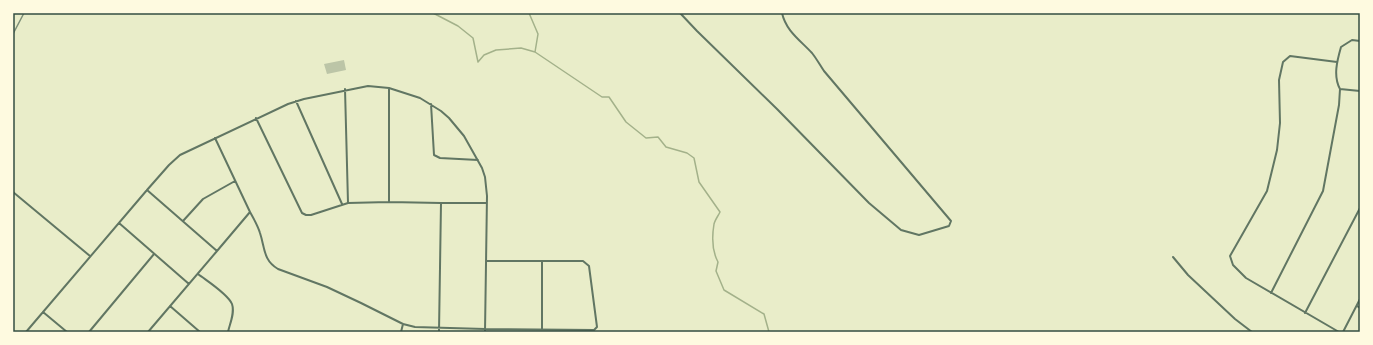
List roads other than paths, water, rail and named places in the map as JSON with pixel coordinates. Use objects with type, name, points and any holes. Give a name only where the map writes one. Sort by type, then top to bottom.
[{"type":"street","points":[[680,13],[869,203],[901,230],[918,235],[949,226],[951,221],[824,71],[813,54],[789,30],[782,13]]},
{"type":"street","points":[[1271,293],[1323,191],[1340,104],[1340,89],[1337,84],[1336,77],[1336,62],[1344,44],[1352,40],[1360,41]]},
{"type":"street","points":[[1336,62],[1290,56],[1282,62],[1279,80],[1280,123],[1277,150],[1267,191],[1230,256],[1233,265],[1246,278],[1339,332]]},
{"type":"street","points":[[26,332],[118,223],[169,165],[180,155],[256,118],[296,101],[345,89],[368,86],[390,88],[420,98],[431,104],[449,118],[456,126],[472,148],[478,160],[485,177],[485,330]]},
{"type":"street","points":[[390,88],[390,202]]},
{"type":"street","points":[[345,89],[348,203]]},
{"type":"street","points":[[1340,89],[1360,92]]},
{"type":"street","points":[[296,101],[342,204]]},
{"type":"street","points":[[431,104],[434,155],[440,158],[478,160]]},
{"type":"street","points":[[256,118],[302,213],[306,215],[311,215],[348,203],[486,203]]},
{"type":"street","points":[[215,138],[259,231],[267,258],[272,265],[278,269],[327,287],[403,324],[415,327],[485,330],[594,330],[597,327],[589,266],[583,260],[486,261]]},
{"type":"street","points":[[183,221],[203,199],[236,181]]},
{"type":"street","points":[[147,190],[217,251]]},
{"type":"street","points":[[13,192],[90,256]]},
{"type":"street","points":[[439,332],[441,203]]},
{"type":"street","points":[[1305,313],[1360,208]]},
{"type":"street","points":[[148,332],[250,212]]},
{"type":"street","points":[[118,223],[189,284]]},
{"type":"street","points":[[89,332],[154,254]]},
{"type":"street","points":[[1173,257],[1188,275],[1235,319],[1252,332]]},
{"type":"street","points":[[542,261],[542,329]]},
{"type":"street","points":[[198,274],[227,296],[232,304],[233,314],[228,332]]},
{"type":"street","points":[[1343,332],[1360,299]]},
{"type":"street","points":[[170,306],[200,332]]},
{"type":"street","points":[[1356,306],[1360,308]]},
{"type":"street","points":[[43,312],[67,332]]},
{"type":"street","points":[[401,332],[403,324]]},
{"type":"waterway","points":[[433,13],[458,26],[473,38],[478,62],[484,55],[496,50],[521,48],[535,52],[602,97],[609,97],[626,122],[646,138],[658,137],[666,147],[687,153],[694,158],[699,182],[720,212],[714,224],[713,243],[718,262],[716,271],[724,290],[764,314],[769,332]]},
{"type":"waterway","points":[[529,13],[538,34],[535,52]]},
{"type":"railway","points":[[13,34],[24,13]]}]
